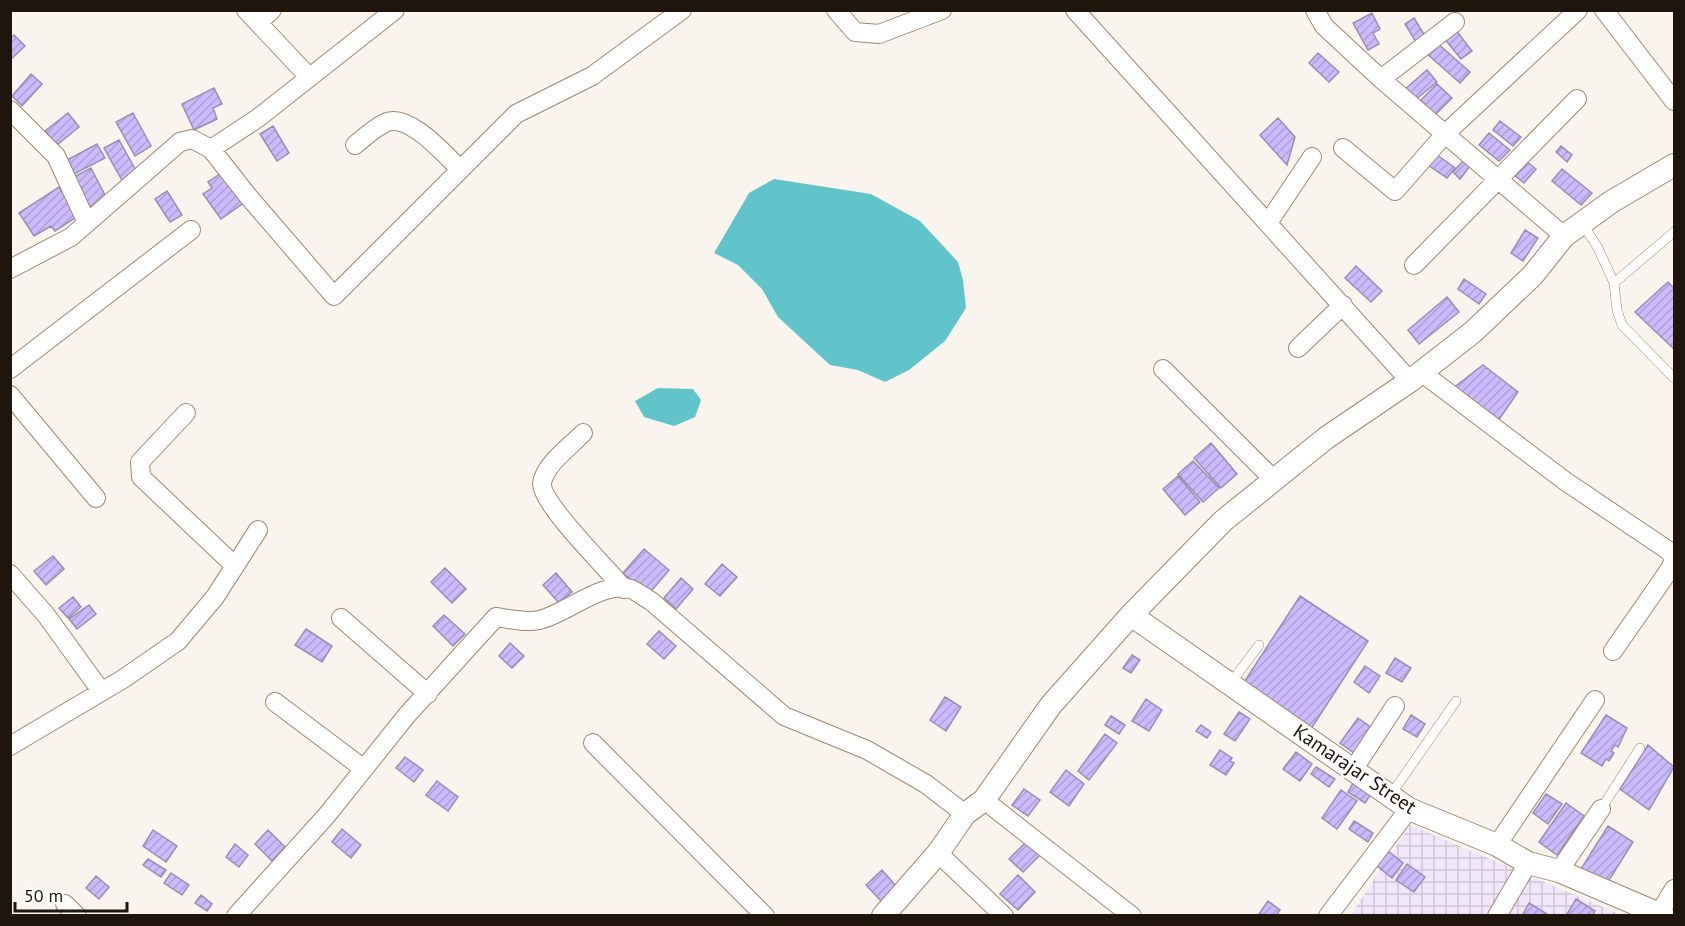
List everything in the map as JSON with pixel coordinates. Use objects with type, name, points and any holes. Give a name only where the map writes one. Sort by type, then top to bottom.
[{"type":"street","points":[[272,10],[252,17],[309,77]]},
{"type":"street","points":[[211,149],[258,118],[395,10]]},
{"type":"street","points":[[10,269],[71,237],[180,142],[192,139],[211,149],[334,296],[516,114],[592,76],[682,10]]},
{"type":"street","points":[[836,10],[855,32],[879,34],[942,10]]},
{"type":"street","points":[[1075,10],[1343,305],[1415,376],[1669,551],[1674,559],[1670,569],[1613,651]]},
{"type":"street","points":[[1315,10],[1324,26],[1381,79],[1564,236]]},
{"type":"street","points":[[1343,148],[1395,191],[1445,135],[1578,10]]},
{"type":"street","points":[[1604,10],[1674,101]]},
{"type":"street","points":[[1381,79],[1455,22]]},
{"type":"street","points":[[1414,265],[1577,99]]},
{"type":"street","points":[[10,110],[56,156],[87,223]]},
{"type":"street","points":[[356,145],[387,122],[402,120],[418,131],[460,169]]},
{"type":"street","points":[[1268,223],[1312,157]]},
{"type":"street","points":[[890,913],[938,853],[965,814],[984,800],[1051,705],[1131,615],[1223,521],[1326,438],[1415,376],[1497,310],[1533,275],[1564,236],[1674,165]]},
{"type":"street","points":[[10,369],[191,230]]},
{"type":"street","points":[[1298,348],[1343,305]]},
{"type":"street","points":[[1163,369],[1274,480]]},
{"type":"street","points":[[10,395],[96,498]]},
{"type":"street","points":[[186,413],[140,462],[141,477],[235,566]]},
{"type":"street","points":[[583,434],[548,470],[542,484],[546,497],[556,512],[624,589]]},
{"type":"street","points":[[10,746],[178,641],[215,597],[258,530]]},
{"type":"street","points":[[10,574],[46,615],[101,691]]},
{"type":"street","points":[[236,915],[327,815],[407,715],[496,617],[536,621],[563,612],[592,595],[624,589],[630,589],[651,602],[784,716],[867,750],[926,784],[965,814]]},
{"type":"street","name":"Kamarajar Street","points":[[1131,615],[1409,809],[1497,845],[1528,862],[1559,871],[1662,914]]},
{"type":"street","points":[[341,618],[428,694]]},
{"type":"street","points":[[1497,845],[1594,700]]},
{"type":"street","points":[[275,702],[364,769]]},
{"type":"street","points":[[1353,770],[1395,706]]},
{"type":"street","points":[[592,743],[765,915]]},
{"type":"street","points":[[984,800],[1132,915]]},
{"type":"street","points":[[1328,915],[1409,809]]},
{"type":"street","points":[[1559,871],[1601,809]]},
{"type":"street","points":[[938,853],[1004,915]]},
{"type":"street","points":[[1497,915],[1528,862]]},
{"type":"street","points":[[1662,914],[1674,889]]},
{"type":"lane","points":[[1582,223],[1598,248],[1614,283],[1617,310],[1622,325],[1674,378]]},
{"type":"lane","points":[[1614,283],[1674,232]]},
{"type":"lane","points":[[1230,684],[1259,645]]},
{"type":"lane","points":[[1390,796],[1455,700]]},
{"type":"lane","points":[[1601,809],[1640,748]]},
{"type":"shaded area","points":[[1410,825],[1622,915],[1350,916]]},
{"type":"water","points":[[774,179],[871,194],[920,221],[958,262],[963,280],[966,308],[945,341],[909,370],[885,382],[858,370],[830,365],[778,317],[762,289],[738,265],[714,253],[749,193]]},
{"type":"water","points":[[658,388],[693,389],[701,400],[695,417],[674,426],[644,417],[635,401]]},
{"type":"building","points":[[1372,13],[1380,29],[1373,33],[1379,44],[1368,50],[1353,23]]},
{"type":"building","points":[[1414,18],[1428,41],[1419,47],[1405,24]]},
{"type":"building","points":[[1455,29],[1472,51],[1461,59],[1444,38]]},
{"type":"building","points":[[14,35],[25,46],[10,60],[10,38]]},
{"type":"building","points":[[1436,42],[1470,72],[1460,83],[1426,53]]},
{"type":"building","points":[[1318,53],[1339,72],[1329,82],[1309,63]]},
{"type":"building","points":[[1427,70],[1437,82],[1414,101],[1404,90]]},
{"type":"building","points":[[31,74],[42,84],[22,106],[12,96]]},
{"type":"building","points":[[1437,84],[1452,98],[1435,115],[1421,100]]},
{"type":"building","points":[[214,88],[222,104],[213,108],[217,119],[194,130],[182,104]]},
{"type":"building","points":[[68,113],[79,127],[57,145],[45,131]]},
{"type":"building","points":[[133,113],[151,146],[135,156],[116,122]]},
{"type":"building","points":[[1278,118],[1295,137],[1287,165],[1260,135]]},
{"type":"building","points":[[1500,121],[1521,137],[1513,146],[1493,130]]},
{"type":"building","points":[[273,126],[289,153],[277,161],[260,134]]},
{"type":"building","points":[[1489,133],[1510,150],[1499,161],[1479,145]]},
{"type":"building","points":[[119,140],[139,176],[124,184],[104,148]]},
{"type":"building","points":[[97,144],[105,158],[74,174],[67,160]]},
{"type":"building","points":[[1561,146],[1572,155],[1567,162],[1556,152]]},
{"type":"building","points":[[1433,152],[1455,168],[1447,178],[1425,163]]},
{"type":"building","points":[[1464,160],[1470,166],[1460,179],[1453,172]]},
{"type":"building","points":[[1526,161],[1536,169],[1524,183],[1514,175]]},
{"type":"building","points":[[91,168],[108,201],[89,211],[72,178]]},
{"type":"building","points":[[1562,169],[1592,193],[1581,205],[1552,181]]},
{"type":"building","points":[[223,172],[245,202],[221,219],[203,194],[212,188],[208,182]]},
{"type":"building","points":[[59,187],[78,216],[55,231],[51,226],[34,236],[19,213]]},
{"type":"building","points":[[167,191],[182,215],[170,222],[155,199]]},
{"type":"building","points":[[1525,230],[1538,238],[1523,261],[1511,253]]},
{"type":"building","points":[[1356,266],[1382,291],[1371,302],[1345,278]]},
{"type":"building","points":[[1464,279],[1486,294],[1479,304],[1458,289]]},
{"type":"building","points":[[1668,282],[1674,288],[1674,349],[1635,312]]},
{"type":"building","points":[[1447,297],[1459,312],[1419,344],[1408,330]]},
{"type":"building","points":[[1483,365],[1518,392],[1498,421],[1452,389]]},
{"type":"building","points":[[1211,443],[1237,474],[1221,488],[1194,458]]},
{"type":"building","points":[[1193,461],[1219,488],[1203,502],[1178,474]]},
{"type":"building","points":[[1178,476],[1200,502],[1185,515],[1163,489]]},
{"type":"building","points":[[644,549],[669,570],[648,595],[623,573]]},
{"type":"building","points":[[53,556],[64,569],[46,585],[34,571]]},
{"type":"building","points":[[722,564],[737,577],[720,596],[705,584]]},
{"type":"building","points":[[445,568],[466,589],[452,603],[431,582]]},
{"type":"building","points":[[556,573],[572,592],[559,603],[543,585]]},
{"type":"building","points":[[681,578],[693,589],[676,609],[664,598]]},
{"type":"building","points":[[1300,596],[1368,641],[1309,732],[1241,687]]},
{"type":"building","points":[[73,597],[81,607],[68,618],[59,608]]},
{"type":"building","points":[[89,605],[96,614],[77,629],[69,619]]},
{"type":"building","points":[[444,615],[465,634],[453,646],[433,626]]},
{"type":"building","points":[[306,629],[332,646],[322,662],[295,645]]},
{"type":"building","points":[[659,631],[676,646],[664,659],[647,644]]},
{"type":"building","points":[[510,643],[524,656],[512,668],[499,656]]},
{"type":"building","points":[[1132,655],[1140,660],[1131,673],[1123,668]]},
{"type":"building","points":[[1395,658],[1411,668],[1402,682],[1386,673]]},
{"type":"building","points":[[1365,666],[1380,676],[1369,693],[1354,682]]},
{"type":"building","points":[[945,697],[961,707],[946,731],[930,720]]},
{"type":"building","points":[[1146,699],[1162,710],[1149,731],[1132,721]]},
{"type":"building","points":[[1239,712],[1250,719],[1235,741],[1224,734]]},
{"type":"building","points":[[1411,715],[1425,724],[1417,737],[1403,729]]},
{"type":"building","points":[[1606,715],[1627,728],[1618,747],[1615,745],[1611,751],[1614,753],[1609,761],[1606,759],[1602,766],[1581,753]]},
{"type":"building","points":[[1111,716],[1125,725],[1119,734],[1105,725]]},
{"type":"building","points":[[1358,718],[1372,728],[1354,753],[1340,743]]},
{"type":"building","points":[[1201,725],[1211,732],[1207,738],[1196,731]]},
{"type":"building","points":[[1105,734],[1117,743],[1089,780],[1078,771]]},
{"type":"building","points":[[1648,745],[1674,767],[1649,810],[1620,789]]},
{"type":"building","points":[[1220,750],[1232,758],[1230,761],[1234,763],[1226,775],[1210,765]]},
{"type":"building","points":[[1296,752],[1312,764],[1300,781],[1283,769]]},
{"type":"building","points":[[405,757],[423,770],[414,782],[396,768]]},
{"type":"building","points":[[1316,767],[1335,779],[1329,787],[1311,774]]},
{"type":"building","points":[[1066,770],[1084,784],[1069,806],[1050,792]]},
{"type":"building","points":[[437,781],[458,797],[448,811],[426,795]]},
{"type":"building","points":[[1353,783],[1371,794],[1365,803],[1348,792]]},
{"type":"building","points":[[1024,789],[1040,800],[1028,816],[1012,805]]},
{"type":"building","points":[[1341,790],[1357,801],[1337,829],[1322,818]]},
{"type":"building","points":[[1546,794],[1562,804],[1548,824],[1533,813]]},
{"type":"building","points":[[1566,803],[1584,816],[1557,855],[1539,842]]},
{"type":"building","points":[[1354,821],[1373,833],[1368,842],[1349,829]]},
{"type":"building","points":[[1608,826],[1633,842],[1606,885],[1581,869]]},
{"type":"building","points":[[342,829],[361,845],[351,858],[332,842]]},
{"type":"building","points":[[153,830],[177,846],[166,862],[143,846]]},
{"type":"building","points":[[268,830],[285,847],[272,861],[255,844]]},
{"type":"building","points":[[1026,842],[1040,855],[1023,872],[1009,859]]},
{"type":"building","points":[[235,844],[248,855],[239,867],[226,857]]},
{"type":"building","points":[[1387,850],[1403,863],[1392,878],[1376,865]]},
{"type":"building","points":[[148,859],[166,870],[161,877],[143,865]]},
{"type":"building","points":[[1407,864],[1425,877],[1414,892],[1396,880]]},
{"type":"building","points":[[882,870],[896,886],[881,901],[866,885]]},
{"type":"building","points":[[171,873],[189,885],[182,895],[164,883]]},
{"type":"building","points":[[1018,875],[1035,892],[1018,910],[1000,894]]},
{"type":"building","points":[[96,876],[109,887],[99,899],[86,888]]},
{"type":"building","points":[[201,895],[212,904],[207,911],[195,903]]},
{"type":"building","points":[[1576,899],[1595,911],[1592,916],[1566,916]]},
{"type":"building","points":[[1268,901],[1280,910],[1276,916],[1259,914]]},
{"type":"building","points":[[1529,903],[1547,914],[1546,916],[1522,916]]}]
